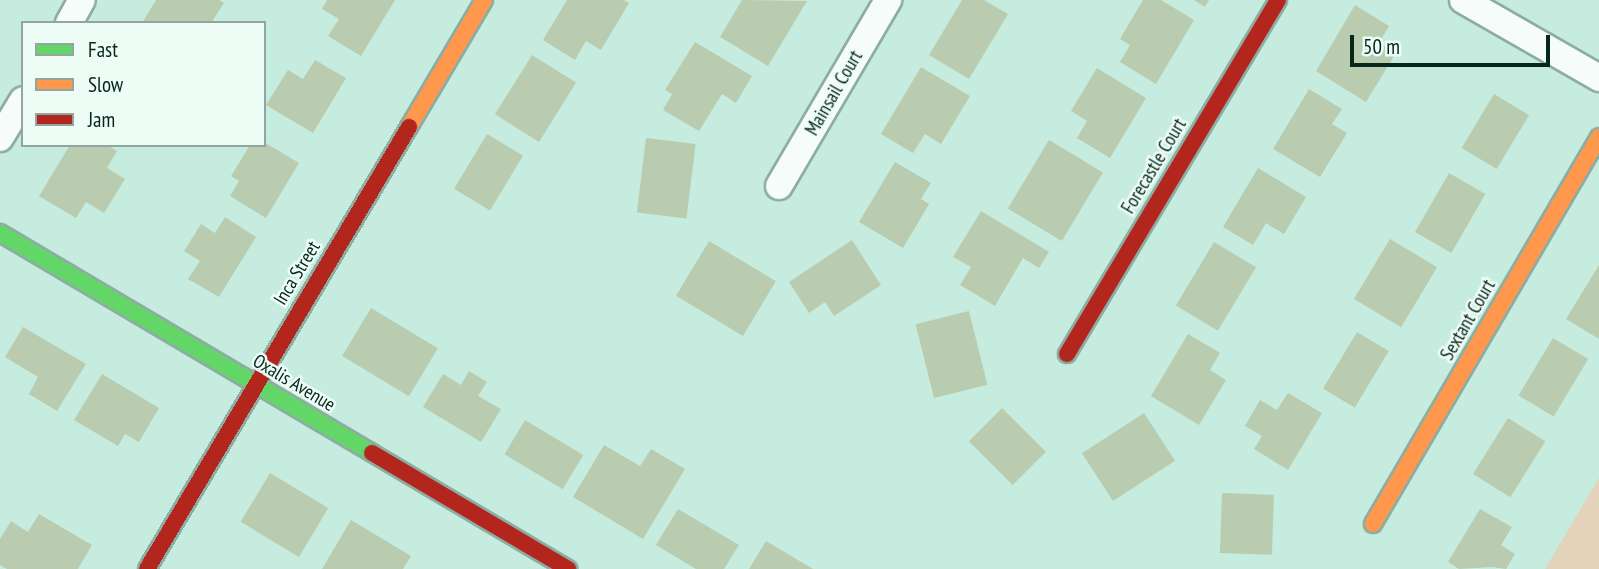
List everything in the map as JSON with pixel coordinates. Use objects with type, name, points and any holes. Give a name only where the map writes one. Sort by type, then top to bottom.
[{"type":"street","points":[[70,21],[82,0]]},
{"type":"street","name":"Inca Street","points":[[147,569],[484,0]]},
{"type":"street","name":"Mainsail Court","points":[[779,186],[888,0]]},
{"type":"street","name":"Forecastle Court","points":[[1067,354],[1278,0]]},
{"type":"street","points":[[1463,0],[1599,78]]},
{"type":"street","points":[[0,138],[21,103]]},
{"type":"street","name":"Sextant Court","points":[[1373,524],[1599,137]]},
{"type":"street","name":"Oxalis Avenue","points":[[0,233],[568,569]]},
{"type":"shaded area","points":[[1599,478],[1599,569],[1545,569]]},
{"type":"building","points":[[156,0],[219,0],[224,3],[212,21],[143,21]]},
{"type":"building","points":[[327,0],[395,0],[361,56],[328,36],[339,19],[322,9]]},
{"type":"building","points":[[567,0],[624,0],[629,3],[601,50],[586,41],[575,60],[543,40]]},
{"type":"building","points":[[742,0],[807,1],[768,66],[720,37]]},
{"type":"building","points":[[962,0],[984,0],[1008,14],[969,79],[929,55]]},
{"type":"building","points":[[1143,0],[1161,0],[1194,20],[1156,84],[1120,62],[1130,45],[1120,39]]},
{"type":"building","points":[[1194,0],[1209,0],[1205,7]]},
{"type":"building","points":[[1355,5],[1389,26],[1379,43],[1396,53],[1366,102],[1316,71]]},
{"type":"building","points":[[695,42],[752,76],[736,103],[722,94],[699,131],[663,110],[672,94],[665,90]]},
{"type":"building","points":[[532,55],[576,83],[539,142],[495,114]]},
{"type":"building","points":[[315,60],[346,78],[313,133],[266,105],[288,70],[303,79]]},
{"type":"building","points":[[921,67],[970,96],[941,144],[925,134],[913,153],[881,134]]},
{"type":"building","points":[[1097,68],[1146,98],[1110,158],[1077,138],[1087,121],[1071,111]]},
{"type":"building","points":[[1309,89],[1342,109],[1332,124],[1347,133],[1320,177],[1273,149]]},
{"type":"building","points":[[1494,94],[1529,115],[1497,169],[1462,148]]},
{"type":"building","points":[[487,134],[523,156],[490,210],[454,189]]},
{"type":"building","points":[[646,138],[696,144],[686,219],[637,212]]},
{"type":"building","points":[[1049,140],[1103,172],[1062,241],[1008,209]]},
{"type":"building","points":[[266,143],[299,163],[266,218],[230,196],[239,181],[231,176],[249,147],[266,147]]},
{"type":"building","points":[[69,147],[110,147],[117,151],[107,168],[125,179],[104,213],[86,202],[76,218],[39,196]]},
{"type":"building","points":[[895,162],[931,183],[921,199],[929,204],[903,248],[859,222]]},
{"type":"building","points":[[1258,168],[1306,197],[1284,234],[1266,223],[1253,245],[1223,227]]},
{"type":"building","points":[[1449,173],[1485,194],[1451,253],[1415,232]]},
{"type":"building","points":[[981,211],[1049,252],[1039,268],[1023,258],[995,306],[960,285],[971,267],[953,257]]},
{"type":"building","points":[[225,217],[256,237],[219,297],[188,279],[200,261],[184,251],[201,224],[215,233]]},
{"type":"building","points":[[1390,239],[1437,267],[1401,327],[1354,299]]},
{"type":"building","points":[[852,240],[881,285],[834,316],[825,302],[809,313],[789,282]]},
{"type":"building","points":[[709,241],[776,281],[743,336],[676,296]]},
{"type":"building","points":[[1214,242],[1256,267],[1218,331],[1176,305]]},
{"type":"building","points":[[1599,265],[1599,339],[1566,319]]},
{"type":"building","points":[[371,308],[438,348],[409,396],[342,356]]},
{"type":"building","points":[[969,311],[987,385],[934,398],[916,324]]},
{"type":"building","points":[[23,327],[86,364],[57,411],[29,394],[38,377],[5,357]]},
{"type":"building","points":[[1357,332],[1389,351],[1355,408],[1323,389]]},
{"type":"building","points":[[1188,334],[1220,353],[1210,370],[1226,380],[1199,425],[1151,396]]},
{"type":"building","points":[[1553,338],[1588,359],[1554,417],[1518,395]]},
{"type":"building","points":[[469,371],[487,382],[478,396],[501,409],[481,442],[423,407],[443,374],[461,385]]},
{"type":"building","points":[[102,374],[159,408],[139,442],[125,434],[118,446],[74,420]]},
{"type":"building","points":[[1288,393],[1322,413],[1288,470],[1254,449],[1262,436],[1245,426],[1260,400],[1277,410]]},
{"type":"building","points":[[1002,408],[1046,452],[1013,485],[969,441]]},
{"type":"building","points":[[1144,413],[1175,461],[1113,501],[1082,453]]},
{"type":"building","points":[[1508,418],[1545,441],[1510,497],[1473,474]]},
{"type":"building","points":[[525,420],[583,455],[563,489],[504,454]]},
{"type":"building","points":[[604,445],[640,466],[651,449],[685,469],[643,539],[573,497]]},
{"type":"building","points":[[270,473],[328,508],[299,557],[241,522]]},
{"type":"building","points":[[1222,493],[1274,495],[1272,555],[1220,553]]},
{"type":"building","points":[[678,509],[739,545],[724,569],[696,569],[656,545]]},
{"type":"building","points":[[1480,509],[1512,527],[1501,545],[1515,554],[1506,569],[1459,569],[1448,562]]},
{"type":"building","points":[[39,514],[92,545],[78,569],[7,569],[0,565],[0,539],[11,521],[28,532]]},
{"type":"building","points":[[351,520],[411,556],[403,569],[322,569]]},
{"type":"building","points":[[766,541],[813,569],[749,569]]},
{"type":"traffic: fast","points":[[0,233],[372,453]]},
{"type":"traffic: slow","points":[[409,127],[484,0]]},
{"type":"traffic: slow","points":[[1373,524],[1599,137]]},
{"type":"traffic: jam","points":[[1067,354],[1278,0]]},
{"type":"traffic: jam","points":[[147,569],[409,127]]},
{"type":"traffic: jam","points":[[372,453],[568,569]]}]
